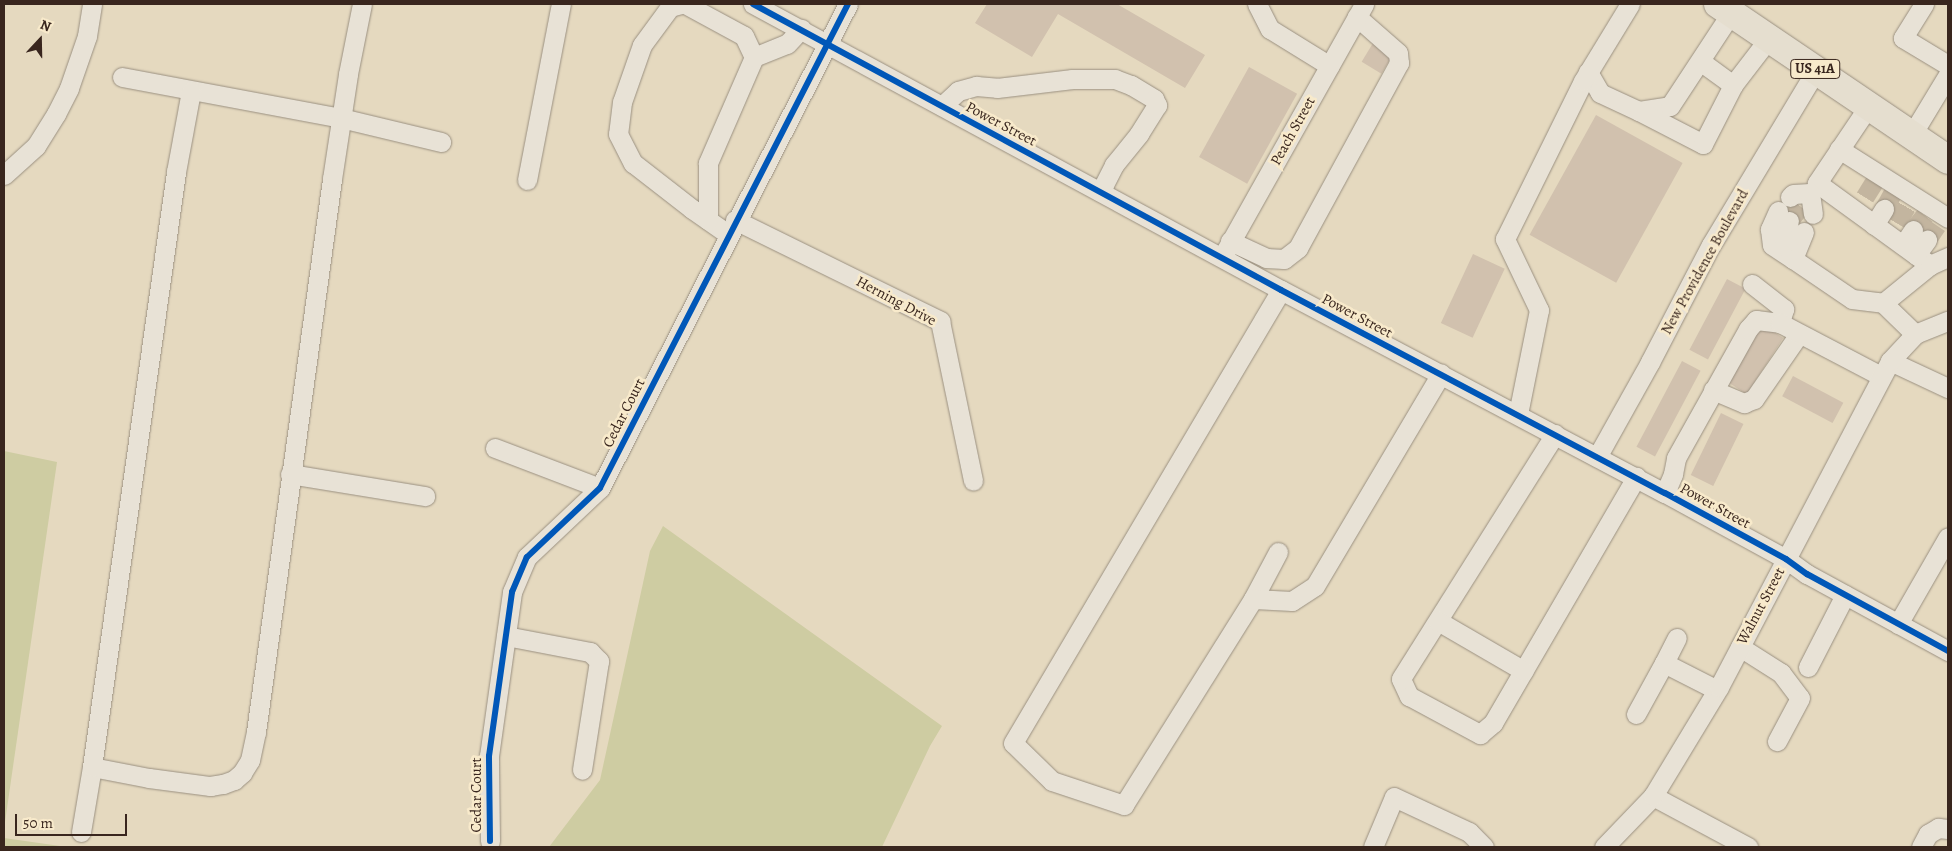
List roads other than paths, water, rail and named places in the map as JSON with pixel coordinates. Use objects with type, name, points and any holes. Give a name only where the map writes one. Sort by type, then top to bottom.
[{"type":"highway","name":"US 41A","points":[[1724,8],[1948,160]]},
{"type":"street","points":[[4,175],[36,146],[65,97],[87,36],[92,4]]},
{"type":"street","points":[[92,767],[149,778],[210,786],[223,784],[242,773],[250,760],[256,732],[290,474],[341,118],[362,4]]},
{"type":"street","points":[[527,180],[561,4]]},
{"type":"street","points":[[681,4],[670,7],[642,45],[622,102],[618,134],[632,163],[708,220],[732,227]]},
{"type":"street","points":[[685,4],[744,36],[754,57]]},
{"type":"street","name":"Power Street","points":[[753,4],[1100,192],[1226,250],[1281,290],[1636,477],[1786,559],[1806,574],[1948,651]]},
{"type":"street","name":"Cedar Court","points":[[490,841],[489,756],[512,592],[527,557],[600,488],[732,227],[848,4]]},
{"type":"street","points":[[1256,4],[1270,30],[1330,66]]},
{"type":"street","points":[[1518,414],[1539,310],[1506,239],[1588,72],[1630,4]]},
{"type":"street","points":[[1924,4],[1903,38],[1948,65]]},
{"type":"street","points":[[1639,111],[1670,106],[1700,60],[1724,8]]},
{"type":"street","points":[[1226,250],[1284,260],[1298,248],[1399,63],[1398,53],[1360,10]]},
{"type":"street","name":"Peach Street","points":[[1226,250],[1360,10]]},
{"type":"street","points":[[708,220],[708,163],[754,57],[787,44],[800,29]]},
{"type":"street","points":[[1588,72],[1600,93],[1703,144],[1733,85],[1769,38]]},
{"type":"street","points":[[1700,60],[1733,85]]},
{"type":"street","name":"New Providence Boulevard","points":[[1597,457],[1650,362],[1711,245],[1816,70]]},
{"type":"street","points":[[1911,136],[1948,76]]},
{"type":"street","points":[[122,78],[341,118],[441,142]]},
{"type":"street","points":[[942,106],[958,91],[976,86],[997,88],[1072,79],[1115,79],[1131,85],[1154,98],[1156,106],[1139,134],[1114,165],[1100,192]]},
{"type":"street","points":[[81,832],[92,767],[176,172],[192,91]]},
{"type":"street","points":[[1868,107],[1800,207],[1783,236],[1793,259],[1852,299],[1883,303],[1915,334]]},
{"type":"street","points":[[1839,148],[1869,191],[1913,221],[1948,257]]},
{"type":"street","points":[[1800,207],[1869,191],[1913,221]]},
{"type":"street","points":[[1883,303],[1913,221]]},
{"type":"street","name":"Herning Drive","points":[[732,227],[940,321],[973,481]]},
{"type":"street","points":[[1752,284],[1784,309],[1780,323]]},
{"type":"street","points":[[1278,552],[1253,599],[1124,805],[1052,781],[1013,743],[1281,290]]},
{"type":"street","points":[[1665,493],[1673,474],[1676,458],[1748,329],[1756,320],[1780,323],[1799,334],[1885,369],[1948,388]]},
{"type":"street","name":"Walnut Street","points":[[1604,847],[1653,796],[1717,690],[1885,369],[1915,334],[1948,321]]},
{"type":"street","points":[[1714,390],[1744,403],[1754,399],[1799,334]]},
{"type":"street","points":[[1253,599],[1292,601],[1314,586],[1440,374]]},
{"type":"street","points":[[1555,434],[1401,678],[1409,696],[1480,734],[1494,723],[1636,477]]},
{"type":"street","points":[[495,448],[600,488]]},
{"type":"street","points":[[290,474],[425,496]]},
{"type":"street","points":[[1898,624],[1948,537]]},
{"type":"street","points":[[1808,667],[1845,595]]},
{"type":"street","points":[[1438,621],[1524,671]]},
{"type":"street","points":[[506,636],[590,652],[599,661],[582,770]]},
{"type":"street","points":[[1636,714],[1677,638]]},
{"type":"street","points":[[1740,647],[1780,673],[1800,698],[1777,740]]},
{"type":"street","points":[[1664,663],[1717,690]]},
{"type":"street","points":[[1653,796],[1748,847]]},
{"type":"street","points":[[1373,847],[1394,797],[1468,832],[1484,847]]},
{"type":"street","points":[[1921,847],[1928,834],[1938,828],[1948,829]]},
{"type":"tunnel","points":[[1865,197],[1875,181]]},
{"type":"tunnel","points":[[1884,209],[1893,193]]},
{"type":"tunnel","points":[[1897,223],[1908,204]]},
{"type":"tunnel","points":[[1789,221],[1801,206]]},
{"type":"tunnel","points":[[1913,230],[1925,215]]},
{"type":"tunnel","points":[[1927,240],[1937,225]]}]
